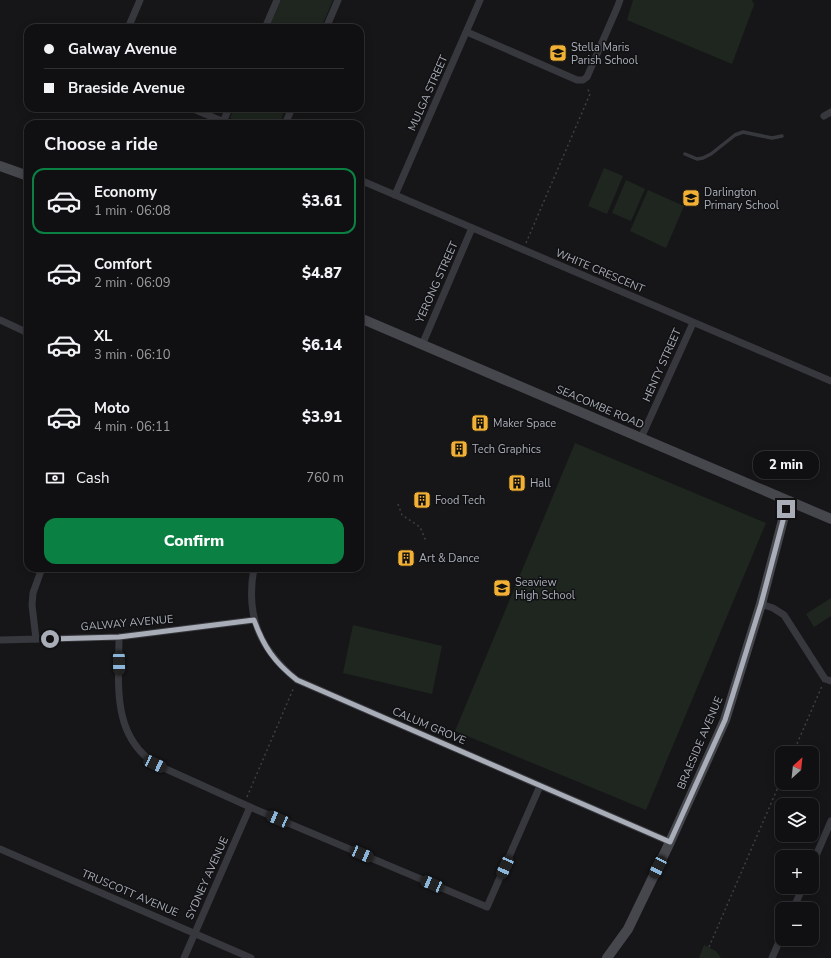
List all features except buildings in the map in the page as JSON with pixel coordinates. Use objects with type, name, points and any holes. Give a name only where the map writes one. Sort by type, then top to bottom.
[{"type":"main road","points":[[0,166],[24,175]]},
{"type":"main road","name":"SEACOMBE ROAD","points":[[364,320],[831,519]]},
{"type":"main road","name":"BRAESIDE AVENUE","points":[[607,958],[628,929],[670,842],[725,720],[761,604],[789,501]]},
{"type":"street","points":[[130,24],[140,0]]},
{"type":"street","points":[[267,24],[277,0]]},
{"type":"street","points":[[328,24],[338,0]]},
{"type":"street","name":"MULGA STREET","points":[[395,195],[480,0]]},
{"type":"street","points":[[467,32],[577,80],[583,80],[587,76],[620,0]]},
{"type":"street","points":[[200,112],[219,120]]},
{"type":"street","name":"WHITE CRESCENT","points":[[364,182],[831,381]]},
{"type":"street","name":"YERONG STREET","points":[[422,345],[472,228]]},
{"type":"street","points":[[0,320],[24,331]]},
{"type":"street","name":"HENTY STREET","points":[[641,438],[693,323]]},
{"type":"street","points":[[36,639],[32,605],[33,593],[41,572]]},
{"type":"street","name":"CALUM GROVE","points":[[254,572],[252,596],[254,620],[267,648],[275,660],[297,680],[670,842]]},
{"type":"street","points":[[761,604],[773,608],[784,615],[828,680]]},
{"type":"street","name":"GALWAY AVENUE","points":[[0,640],[119,637],[254,620]]},
{"type":"street","points":[[119,637],[120,702],[123,720],[132,742],[142,754],[155,764],[247,806],[487,907],[540,786]]},
{"type":"street","name":"SYDNEY AVENUE","points":[[184,958],[247,806]]},
{"type":"street","points":[[818,850],[831,821]]},
{"type":"street","name":"TRUSCOTT AVENUE","points":[[0,849],[251,958]]},
{"type":"street","points":[[772,958],[777,946]]},
{"type":"lane","points":[[685,154],[697,159],[703,158],[711,154],[734,135],[743,132],[772,138],[782,136]]},
{"type":"path","points":[[522,250],[590,94],[583,80]]},
{"type":"path","points":[[398,504],[402,514],[420,527],[426,541]]},
{"type":"path","points":[[247,806],[297,680]]},
{"type":"path","points":[[796,746],[828,680]]},
{"type":"path","points":[[709,947],[777,790]]},
{"type":"shaded area","points":[[281,0],[333,0],[323,24],[271,24]]},
{"type":"shaded area","points":[[633,0],[752,0],[754,5],[732,64],[627,20]]},
{"type":"shaded area","points":[[232,112],[284,112],[281,120],[235,120],[230,118]]},
{"type":"shaded area","points":[[604,168],[623,176],[607,214],[588,206]]},
{"type":"shaded area","points":[[626,180],[645,189],[631,221],[612,213]]},
{"type":"shaded area","points":[[648,190],[684,206],[666,248],[630,231]]},
{"type":"shaded area","points":[[575,443],[766,523],[646,810],[455,731]]},
{"type":"shaded area","points":[[831,598],[831,616],[814,627],[806,614]]},
{"type":"shaded area","points":[[353,625],[442,646],[432,694],[343,673]]},
{"type":"shaded area","points":[[704,945],[716,951],[721,958],[699,958]]},
{"type":"place","name":"Stella Maris Parish School","points":[[558,53]]},
{"type":"place","name":"Darlington Primary School","points":[[691,198]]},
{"type":"place","name":"Maker Space","points":[[480,423]]},
{"type":"place","name":"Tech Graphics","points":[[459,449]]},
{"type":"place","name":"Hall","points":[[517,483]]},
{"type":"place","name":"Food Tech","points":[[422,500]]},
{"type":"place","name":"Art & Dance","points":[[406,558]]},
{"type":"place","name":"Seaview High School","points":[[502,588]]},
{"type":"route","points":[[50,639],[119,637],[254,620],[267,648],[275,660],[297,680],[670,842],[725,720],[761,604],[786,509]]}]
